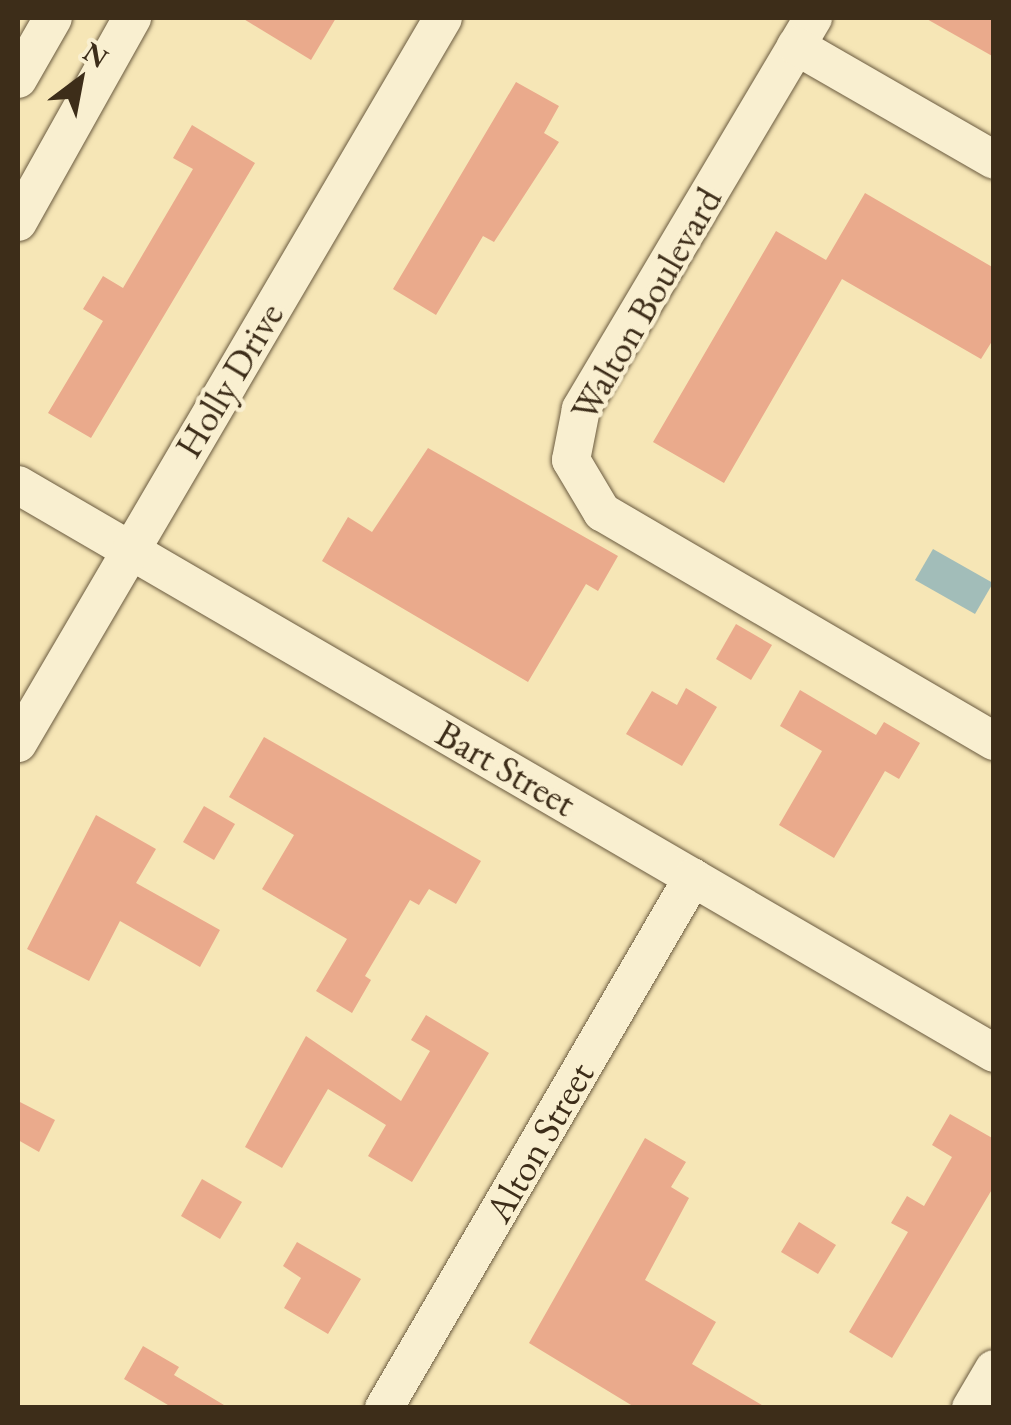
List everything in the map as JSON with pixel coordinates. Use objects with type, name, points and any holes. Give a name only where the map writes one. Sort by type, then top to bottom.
[{"type":"street","points":[[18,79],[53,18]]},
{"type":"street","points":[[18,222],[132,18]]},
{"type":"street","name":"Holly Drive","points":[[18,744],[128,550],[443,18]]},
{"type":"street","points":[[804,32],[994,160]]},
{"type":"street","name":"Walton Boulevard","points":[[804,32],[580,409],[571,460],[602,512],[994,741]]},
{"type":"street","name":"Bart Street","points":[[18,485],[994,1052]]},
{"type":"street","name":"Alton Street","points":[[384,1408],[693,877]]},
{"type":"street","points":[[971,1408],[994,1370]]},
{"type":"water","points":[[933,549],[993,583],[975,614],[915,580]]},
{"type":"building","points":[[242,18],[336,18],[311,60]]},
{"type":"building","points":[[925,18],[994,18],[994,57]]},
{"type":"building","points":[[516,82],[559,106],[544,133],[559,142],[494,242],[483,236],[436,315],[393,289]]},
{"type":"building","points":[[192,125],[255,163],[91,438],[48,413],[103,321],[83,309],[103,276],[123,288],[193,169],[173,158]]},
{"type":"building","points":[[865,193],[994,268],[994,338],[981,359],[842,279],[724,483],[653,442],[776,231],[826,260]]},
{"type":"building","points":[[428,448],[618,556],[598,591],[586,584],[528,682],[322,561],[348,517],[372,532]]},
{"type":"building","points":[[736,624],[772,645],[751,680],[716,659]]},
{"type":"building","points":[[686,688],[717,707],[682,766],[626,734],[652,691],[677,705]]},
{"type":"building","points":[[800,690],[876,735],[884,722],[920,743],[899,779],[885,771],[834,858],[779,825],[822,751],[780,726]]},
{"type":"building","points":[[264,737],[481,861],[456,904],[429,889],[419,905],[410,900],[365,976],[371,980],[352,1013],[316,991],[347,939],[262,889],[294,835],[229,797]]},
{"type":"building","points":[[204,806],[235,824],[214,860],[183,842]]},
{"type":"building","points":[[96,815],[156,849],[136,883],[220,930],[200,967],[120,921],[89,981],[27,949]]},
{"type":"building","points":[[426,1015],[489,1053],[412,1182],[368,1156],[386,1125],[328,1089],[282,1168],[245,1147],[306,1036],[401,1101],[430,1051],[411,1040]]},
{"type":"building","points":[[18,1101],[55,1120],[39,1152],[18,1140]]},
{"type":"building","points":[[950,1114],[994,1139],[994,1186],[892,1358],[849,1332],[908,1232],[891,1223],[907,1196],[924,1206],[952,1157],[932,1145]]},
{"type":"building","points":[[645,1138],[686,1162],[671,1187],[689,1198],[645,1280],[716,1322],[692,1364],[767,1408],[636,1408],[529,1343]]},
{"type":"building","points":[[202,1179],[242,1202],[220,1239],[181,1216]]},
{"type":"building","points":[[799,1222],[836,1245],[818,1274],[781,1252]]},
{"type":"building","points":[[297,1242],[361,1279],[328,1334],[284,1308],[301,1278],[283,1266]]},
{"type":"building","points":[[143,1346],[179,1367],[174,1375],[229,1408],[173,1408],[124,1379]]}]
